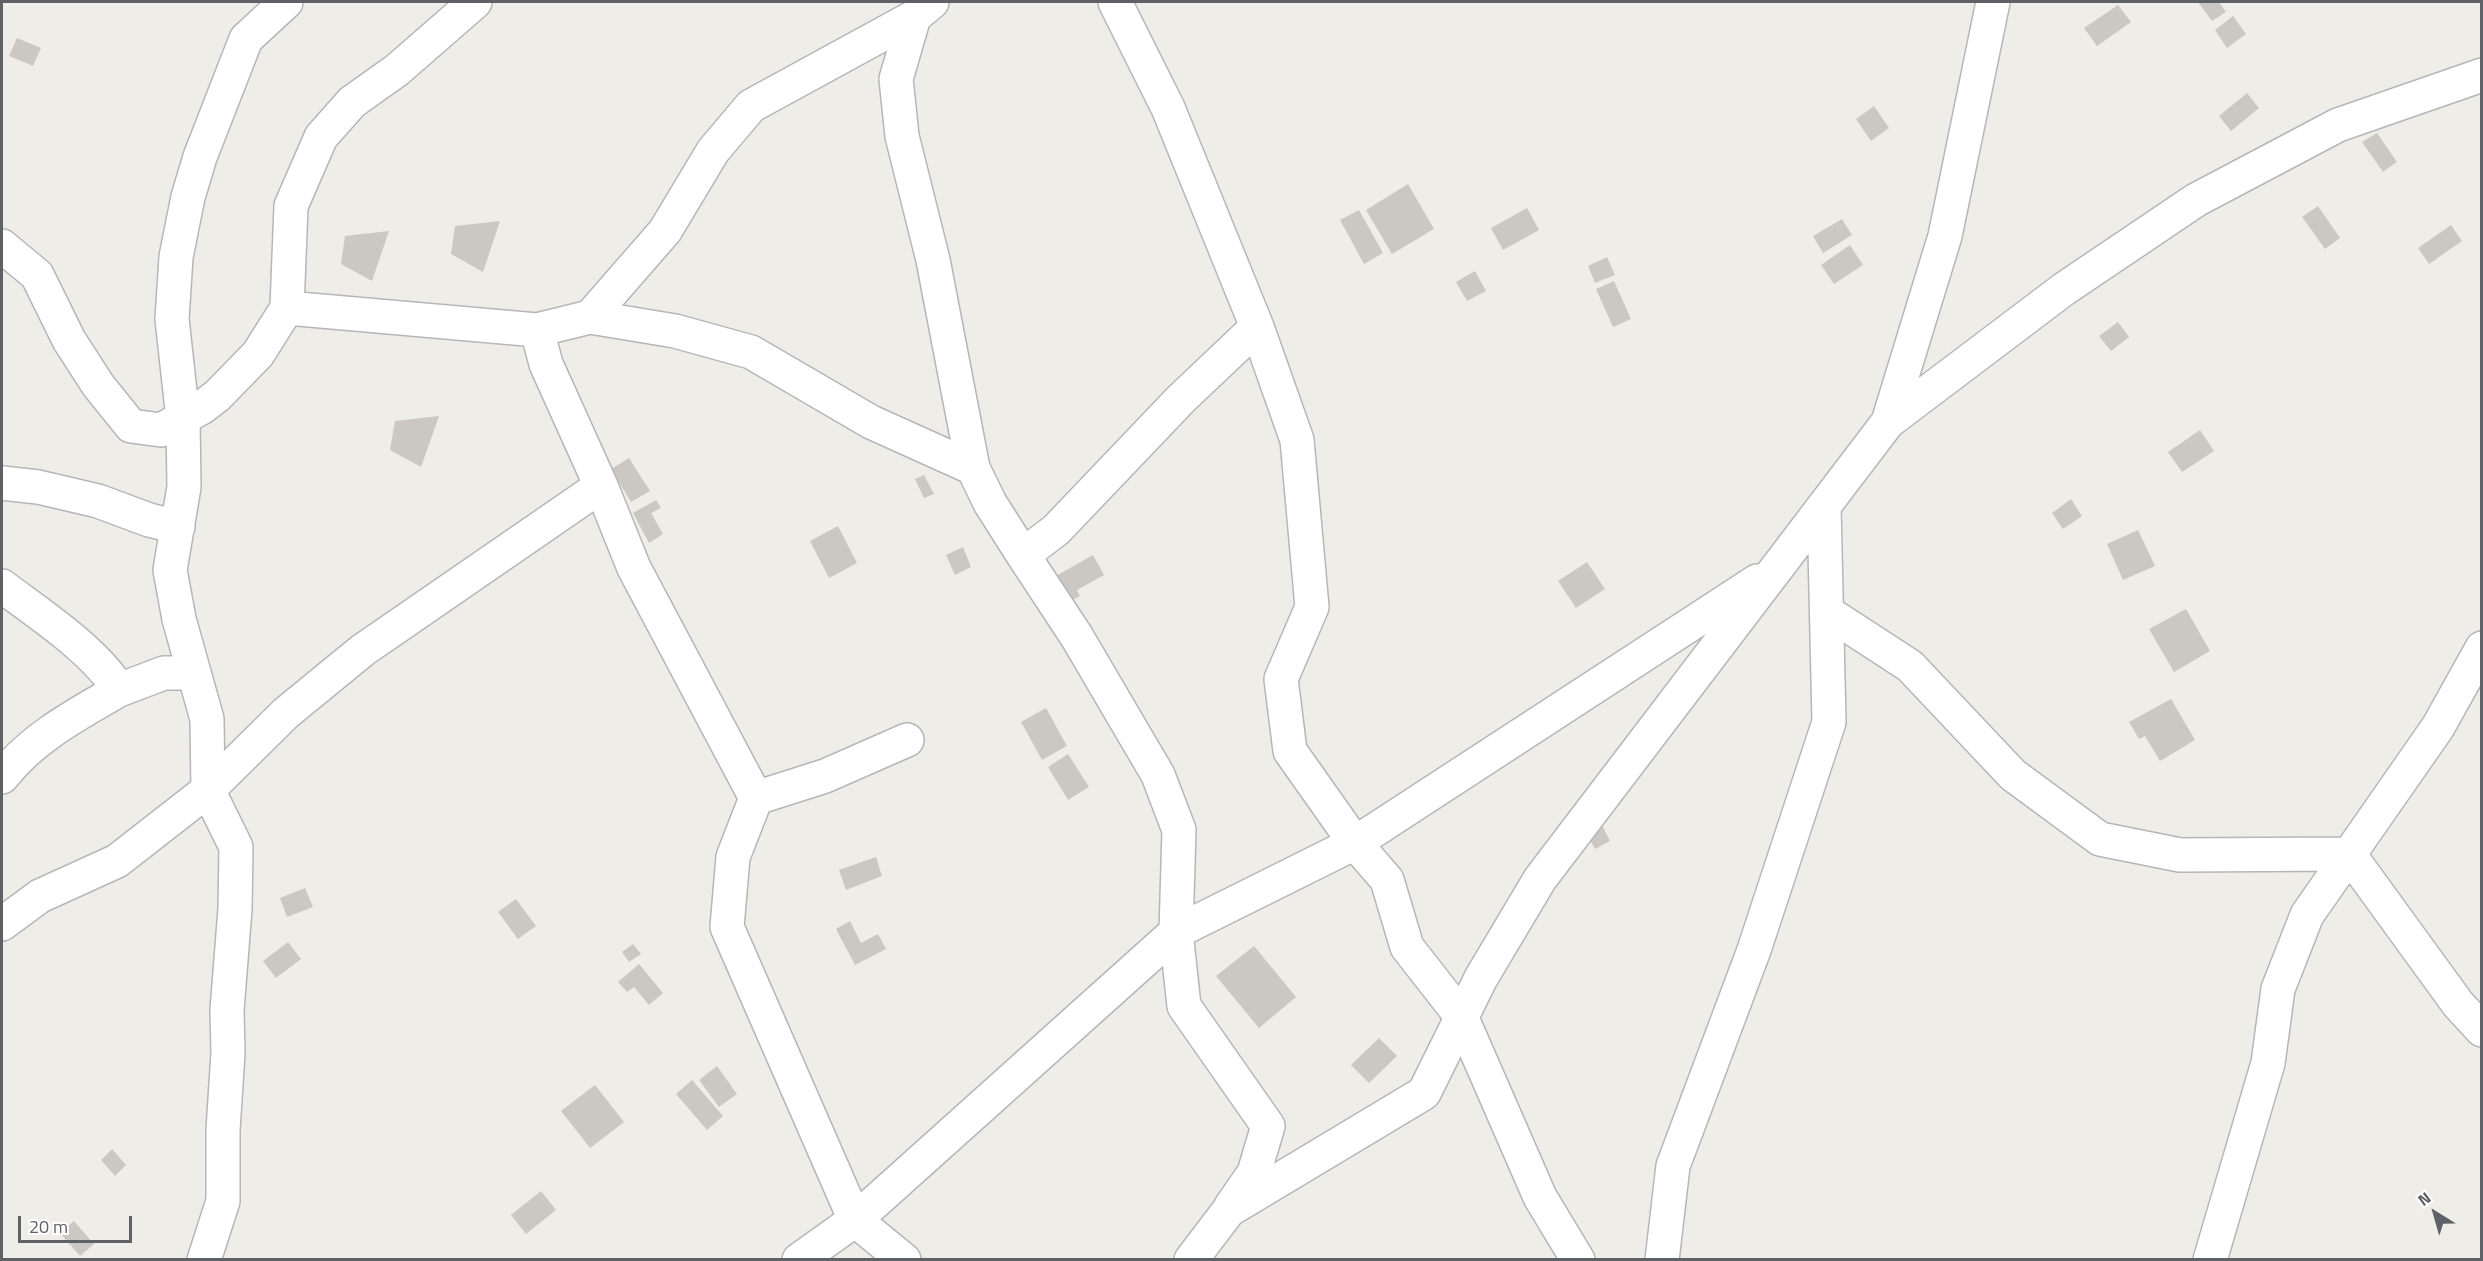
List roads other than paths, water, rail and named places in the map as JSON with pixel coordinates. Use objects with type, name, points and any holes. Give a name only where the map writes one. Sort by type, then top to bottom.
[{"type":"street","points":[[204,1260],[223,1202],[223,1130],[228,1053],[227,1010],[236,909],[236,847],[208,790],[207,719],[179,619],[170,570],[184,487],[183,419],[172,320],[176,257],[188,197],[200,157],[246,39],[286,2]]},
{"type":"street","points":[[2,246],[37,275],[69,340],[98,385],[131,426],[161,430],[183,419],[217,396],[258,354],[287,308],[291,207],[321,137],[352,102],[397,69],[476,2]]},
{"type":"street","points":[[1115,2],[1168,108],[1257,327],[1297,440],[1312,607],[1281,679],[1290,751],[1355,843],[1387,880],[1407,947],[1461,1016],[1540,1197],[1578,1260]]},
{"type":"street","points":[[1888,422],[1945,236],[1993,2]]},
{"type":"street","points":[[590,317],[665,231],[713,151],[752,106],[923,9]]},
{"type":"street","points":[[923,9],[896,79],[902,136],[933,260],[973,468],[990,503],[1077,638],[1158,775],[1179,830],[1176,932],[1184,1006],[1268,1126],[1254,1173],[1191,1260]]},
{"type":"street","points":[[1229,1210],[1424,1093],[1481,978],[1540,879],[1888,422],[2064,290],[2196,200],[2338,125],[2481,75]]},
{"type":"street","points":[[287,308],[537,330],[590,317],[675,331],[751,352],[871,422],[973,468]]},
{"type":"street","points":[[1023,555],[1056,531],[1181,399],[1257,327]]},
{"type":"street","points":[[537,330],[546,364],[601,486],[634,568],[756,798],[733,857],[727,927],[855,1220],[904,1260]]},
{"type":"street","points":[[2,483],[38,487],[98,501],[149,520],[178,527]]},
{"type":"street","points":[[2,924],[40,896],[117,861],[208,790],[286,713],[363,651],[601,486]]},
{"type":"street","points":[[1662,1260],[1673,1166],[1754,950],[1829,722],[1824,506]]},
{"type":"street","points":[[799,1260],[855,1220],[1176,932],[1355,843],[1778,568]]},
{"type":"street","points":[[2,586],[111,676],[119,690]]},
{"type":"street","points":[[1827,612],[1910,666],[2013,775],[2100,840],[2180,855],[2349,854]]},
{"type":"street","points":[[2210,1260],[2268,1063],[2278,989],[2307,915],[2438,727],[2481,648]]},
{"type":"street","points":[[2,777],[18,756],[65,721],[119,690],[164,673],[194,672]]},
{"type":"street","points":[[756,798],[825,776],[907,741]]},
{"type":"street","points":[[2349,854],[2458,1004],[2481,1030]]}]
